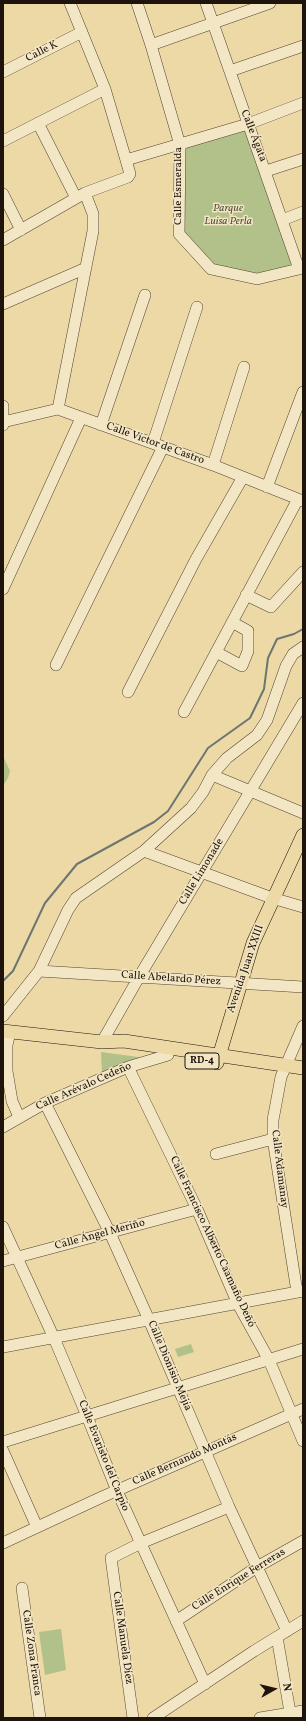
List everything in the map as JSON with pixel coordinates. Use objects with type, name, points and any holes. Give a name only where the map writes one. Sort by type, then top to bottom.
[{"type":"main road","name":"Avenida Juan XXIII","points":[[218,1059],[253,943],[272,898],[303,835]]},
{"type":"main road","name":"RD-4","points":[[6,1032],[102,1042],[168,1055],[218,1059]]},
{"type":"main road","name":"RD-4","points":[[102,1042],[124,1041],[284,1070],[303,1075]]},
{"type":"main road","name":"RD-4","points":[[284,1070],[303,1068]]},
{"type":"street","points":[[3,240],[80,196],[128,177],[130,174],[105,89],[70,3]]},
{"type":"street","name":"Calle Esmeralda","points":[[137,3],[151,45],[180,145],[179,234],[211,269],[257,279],[301,269]]},
{"type":"street","name":"Calle Ágata","points":[[206,3],[282,220],[301,269]]},
{"type":"street","points":[[151,45],[270,3]]},
{"type":"street","name":"Calle K","points":[[3,72],[82,32]]},
{"type":"street","points":[[230,71],[303,46]]},
{"type":"street","points":[[3,141],[105,89]]},
{"type":"street","points":[[126,160],[248,124],[303,103]]},
{"type":"street","points":[[3,406],[3,423],[58,409],[94,222],[93,214],[80,196],[38,123]]},
{"type":"street","points":[[266,171],[303,159]]},
{"type":"street","points":[[4,197],[21,230]]},
{"type":"street","points":[[282,220],[303,212]]},
{"type":"street","points":[[3,304],[86,268]]},
{"type":"street","points":[[101,425],[145,295]]},
{"type":"street","points":[[56,665],[158,445],[197,308]]},
{"type":"street","points":[[213,465],[244,368]]},
{"type":"street","points":[[267,487],[303,392]]},
{"type":"street","name":"Calle Víctor de Castro","points":[[58,409],[243,476],[300,500]]},
{"type":"street","points":[[3,588],[81,418]]},
{"type":"street","points":[[128,692],[196,559],[243,476]]},
{"type":"street","points":[[184,712],[246,595],[300,500]]},
{"type":"street","points":[[246,595],[271,607],[303,572]]},
{"type":"street","points":[[216,652],[242,666],[248,651],[248,631],[232,622]]},
{"type":"street","points":[[3,1016],[39,971],[68,910],[76,898],[144,851],[191,808],[203,792],[212,775],[226,758],[256,735],[267,720],[286,666],[294,654],[303,647]]},
{"type":"street","name":"Calle Limonade","points":[[102,1042],[139,977],[303,703]]},
{"type":"street","points":[[212,775],[303,813]]},
{"type":"street","points":[[144,851],[272,898],[303,907]]},
{"type":"street","name":"Calle Abelardo Pérez","points":[[39,971],[303,987]]},
{"type":"street","name":"Calle Adamanay","points":[[300,1292],[273,1139],[274,1117],[284,1070],[303,1026]]},
{"type":"street","points":[[6,1032],[7,1071],[12,1101],[18,1117]]},
{"type":"street","name":"Calle Arévalo Cedeño","points":[[3,1127],[18,1117],[45,1103],[128,1067],[168,1055]]},
{"type":"street","name":"Calle Francisco Alberto Caamaño Deñó","points":[[128,1067],[197,1209],[238,1304],[269,1360],[303,1441]]},
{"type":"street","name":"Calle Dionisio Mejía","points":[[45,1103],[110,1233],[179,1388],[229,1507],[287,1631]]},
{"type":"street","points":[[216,1154],[273,1139]]},
{"type":"street","name":"Calle Ángel Meriño","points":[[3,1261],[197,1209]]},
{"type":"street","name":"Calle Evaristo del Carpio","points":[[3,1227],[54,1338],[117,1491],[205,1684]]},
{"type":"street","points":[[3,1346],[54,1338],[300,1292]]},
{"type":"street","points":[[3,1442],[303,1349]]},
{"type":"street","name":"Calle Bernando Montás","points":[[3,1543],[303,1409]]},
{"type":"street","points":[[3,1451],[38,1527]]},
{"type":"street","points":[[141,1543],[229,1507]]},
{"type":"street","name":"Calle Enrique Ferreras","points":[[176,1621],[257,1567],[303,1541]]},
{"type":"street","name":"Calle Manuela Díez","points":[[133,1718],[111,1558],[141,1543]]},
{"type":"street","name":"Calle Zona Franca","points":[[22,1588],[40,1718]]},
{"type":"street","points":[[153,1718],[303,1621]]},
{"type":"street","points":[[277,1637],[291,1715]]},
{"type":"street","points":[[260,1718],[291,1715],[303,1711]]},
{"type":"green space","name":"Parque Luisa Perla","points":[[248,124],[299,269],[257,279],[211,269],[179,234],[180,145]]},
{"type":"green space","points":[[3,756],[10,771],[3,786]]},
{"type":"green space","points":[[101,1052],[146,1058],[102,1075]]},
{"type":"green space","points":[[191,1344],[194,1352],[178,1357],[175,1349]]},
{"type":"green space","points":[[61,1629],[66,1670],[45,1675],[39,1632]]},
{"type":"waterway","points":[[3,981],[13,971],[45,903],[77,864],[154,822],[168,811],[208,748],[250,718],[264,689],[268,658],[277,639],[294,634],[303,629]]}]
